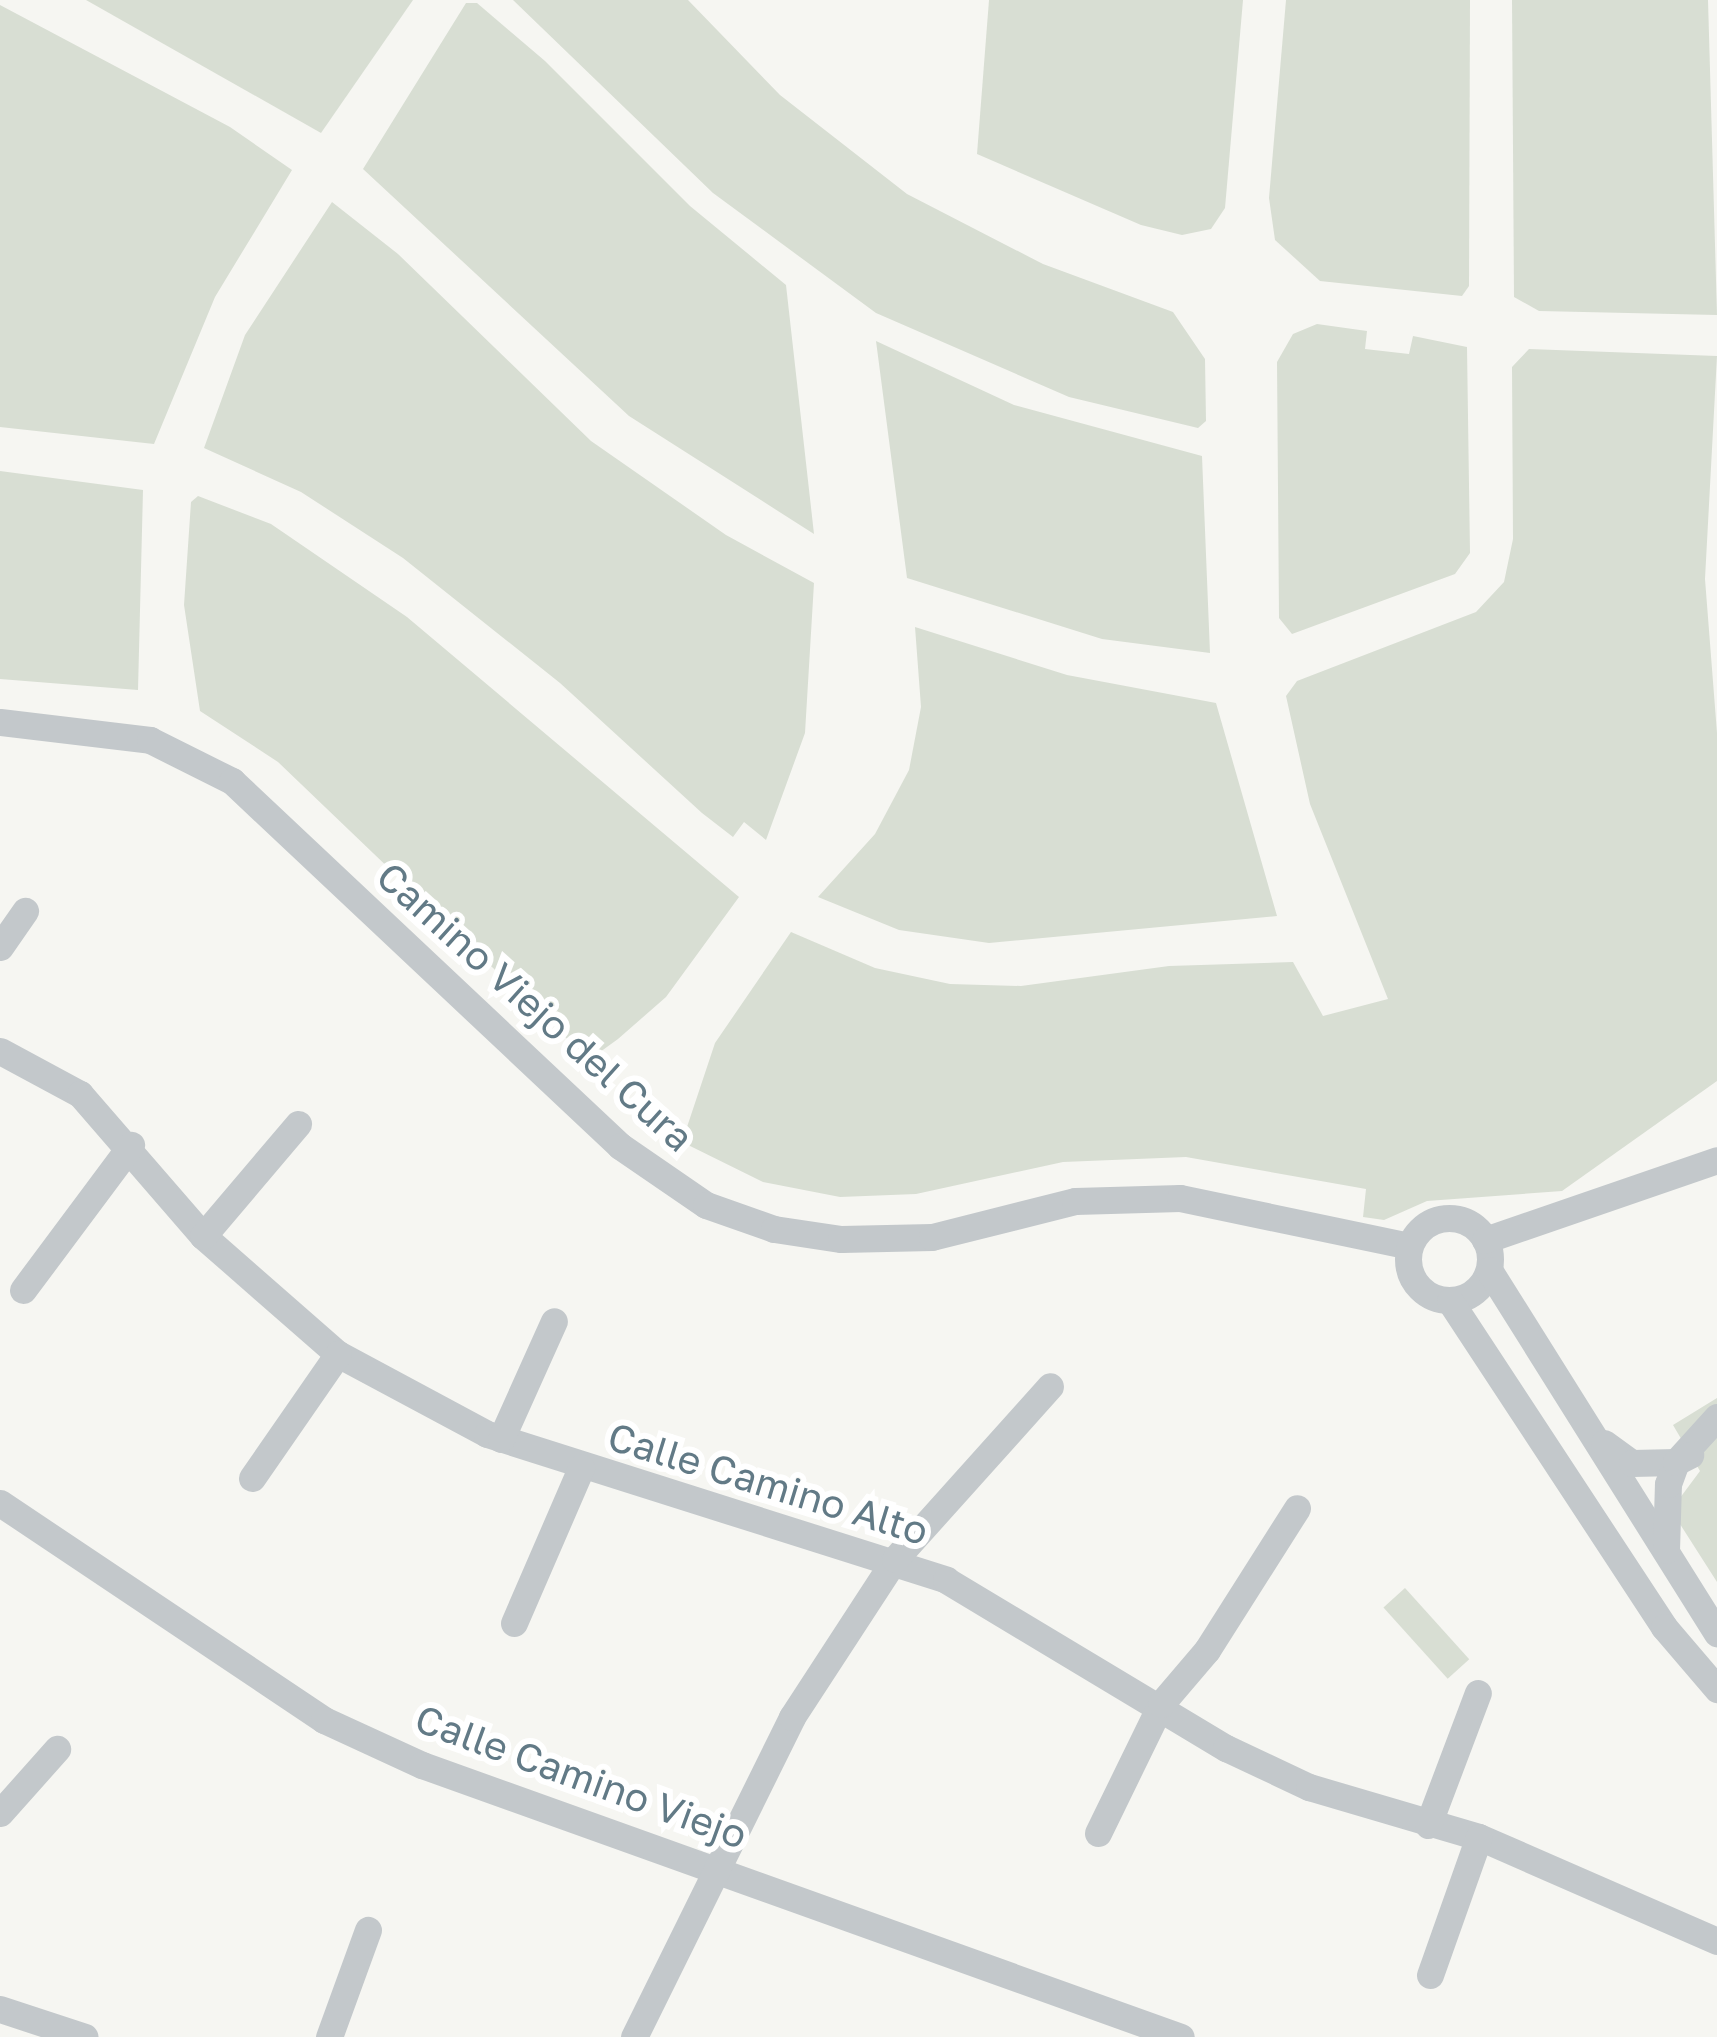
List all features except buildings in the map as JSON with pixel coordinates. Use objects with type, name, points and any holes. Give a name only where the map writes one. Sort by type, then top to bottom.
[{"type":"street","name":"Camino Viejo del Cura","points":[[0,722],[150,740],[232,781],[620,1146],[706,1205],[774,1229],[842,1239],[932,1237],[1076,1201],[1180,1198],[1409,1246]]},
{"type":"street","points":[[0,946],[25,911]]},
{"type":"street","name":"Calle Camino Alto","points":[[0,1052],[80,1094],[131,1145],[203,1236],[338,1354],[501,1439],[581,1468],[895,1559],[946,1580],[1161,1704],[1226,1748],[1309,1786],[1479,1837],[1717,1941]]},
{"type":"street","points":[[203,1236],[298,1124]]},
{"type":"street","points":[[23,1289],[131,1145]]},
{"type":"street","points":[[1485,1240],[1717,1160]]},
{"type":"street","points":[[1717,1633],[1489,1270],[1485,1240],[1461,1220],[1445,1218],[1409,1246],[1411,1277],[1450,1301],[1664,1628],[1717,1689]]},
{"type":"street","points":[[1450,1301],[1467,1297],[1489,1270]]},
{"type":"street","points":[[501,1439],[554,1322]]},
{"type":"street","points":[[252,1478],[338,1354]]},
{"type":"street","points":[[634,2037],[792,1717],[895,1559],[1050,1386]]},
{"type":"street","points":[[1666,1554],[1664,1514],[1676,1462],[1717,1417]]},
{"type":"street","points":[[1586,1430],[1632,1463],[1676,1462]]},
{"type":"street","points":[[1565,1478],[1606,1504],[1717,1440]]},
{"type":"street","points":[[514,1623],[581,1468]]},
{"type":"street","name":"Calle Camino Viejo","points":[[0,1502],[324,1720],[422,1765],[1181,2037]]},
{"type":"street","points":[[1098,1834],[1161,1704],[1207,1650],[1298,1508]]},
{"type":"street","points":[[1427,1825],[1478,1693]]},
{"type":"street","points":[[0,1814],[57,1749]]},
{"type":"street","points":[[1430,1975],[1479,1837]]},
{"type":"street","points":[[329,2037],[368,1930]]},
{"type":"street","points":[[0,2009],[85,2037]]},
{"type":"shaded area","points":[[86,0],[413,0],[321,133]]},
{"type":"shaded area","points":[[513,0],[688,0],[780,95],[907,194],[1043,264],[1173,312],[1205,359],[1206,421],[1198,428],[1069,397],[876,313],[713,193]]},
{"type":"shaded area","points":[[989,0],[1243,0],[1225,208],[1211,229],[1182,235],[1141,225],[977,154]]},
{"type":"shaded area","points":[[1286,0],[1470,0],[1469,286],[1462,296],[1320,281],[1275,240],[1269,198]]},
{"type":"shaded area","points":[[1512,0],[1708,0],[1717,315],[1539,311],[1514,297]]},
{"type":"shaded area","points":[[466,3],[477,3],[545,61],[690,206],[786,285],[814,534],[629,416],[363,169]]},
{"type":"shaded area","points":[[0,5],[230,127],[292,170],[215,297],[154,444],[0,427]]},
{"type":"shaded area","points":[[332,202],[398,254],[591,441],[726,535],[814,583],[805,733],[766,840],[744,822],[733,837],[702,813],[560,683],[403,558],[301,492],[204,448],[245,335]]},
{"type":"shaded area","points":[[1317,324],[1367,331],[1365,349],[1409,354],[1413,336],[1467,347],[1470,553],[1455,574],[1292,634],[1279,618],[1277,362],[1293,334]]},
{"type":"shaded area","points":[[876,341],[1014,405],[1202,456],[1210,653],[1102,639],[907,578]]},
{"type":"shaded area","points":[[1529,349],[1717,356],[1705,579],[1717,733],[1717,1081],[1562,1191],[1427,1201],[1384,1220],[1363,1217],[1366,1189],[1186,1157],[1063,1162],[916,1194],[840,1197],[763,1182],[682,1142],[715,1043],[791,932],[875,968],[950,984],[1021,986],[1169,966],[1293,962],[1323,1016],[1388,999],[1310,804],[1286,696],[1297,681],[1476,612],[1504,582],[1513,539],[1512,367]]},
{"type":"shaded area","points":[[0,471],[143,490],[138,690],[0,679]]},
{"type":"shaded area","points":[[198,496],[271,524],[407,617],[739,897],[666,997],[618,1039],[589,1060],[278,762],[200,711],[184,605],[191,502]]},
{"type":"shaded area","points":[[915,627],[1067,675],[1216,703],[1277,916],[989,943],[899,930],[818,897],[875,834],[909,770],[921,707]]},
{"type":"shaded area","points":[[1717,1398],[1717,1582],[1671,1510],[1700,1471],[1673,1425]]},
{"type":"shaded area","points":[[1405,1588],[1469,1659],[1448,1679],[1383,1607]]}]
